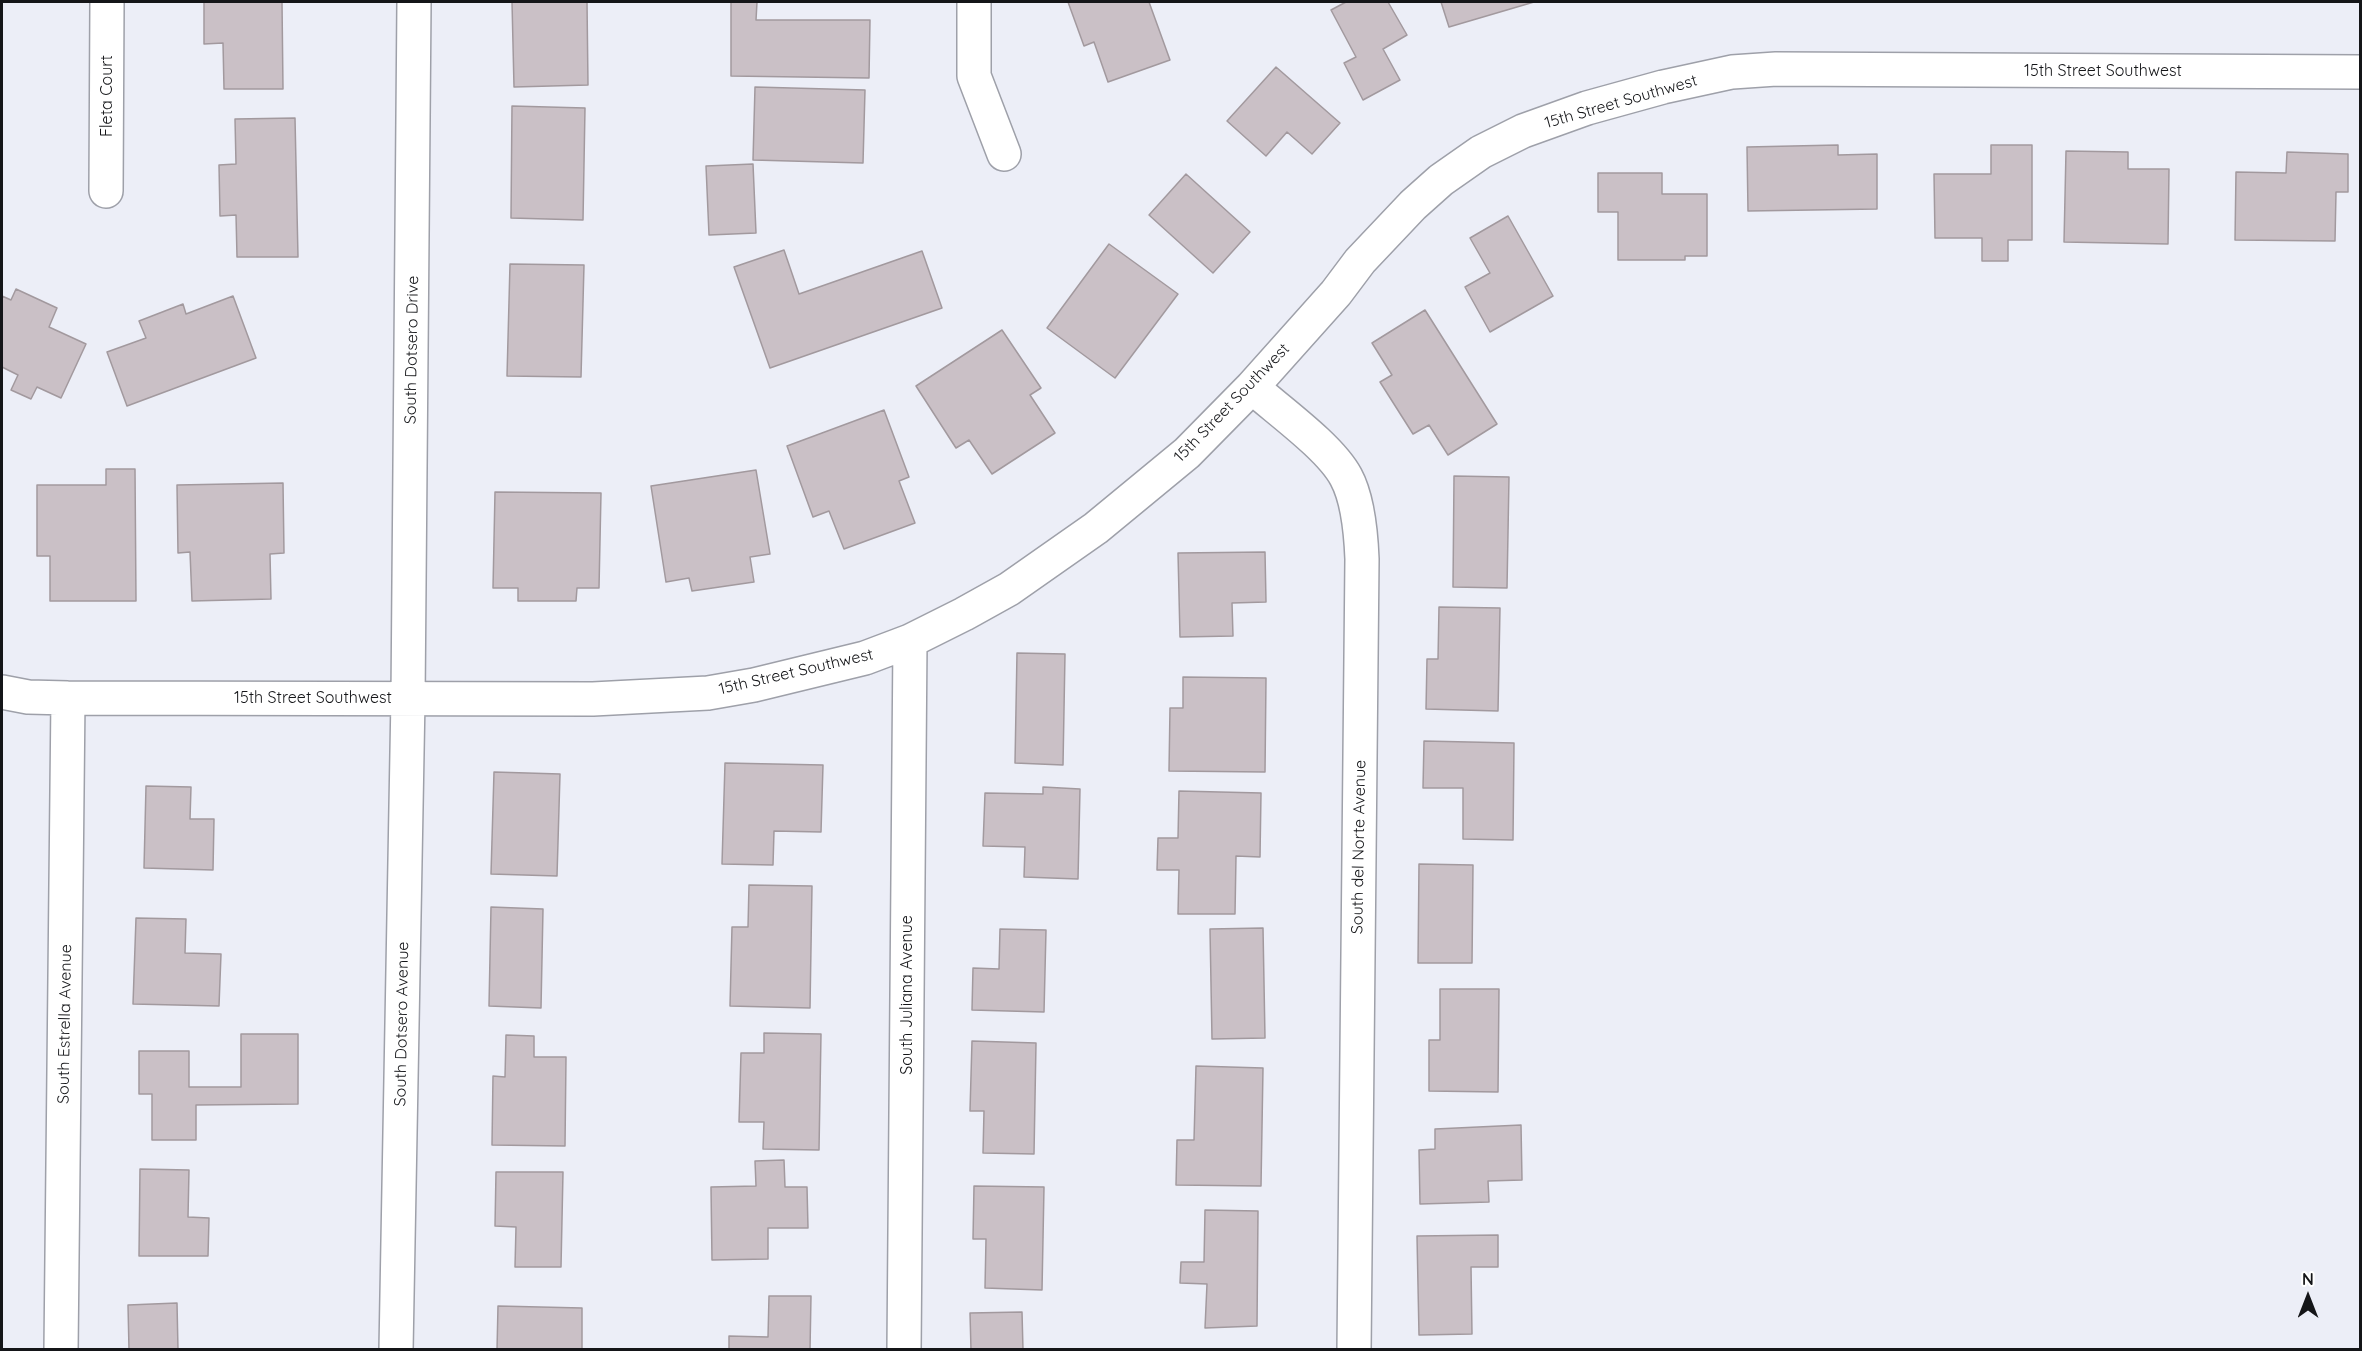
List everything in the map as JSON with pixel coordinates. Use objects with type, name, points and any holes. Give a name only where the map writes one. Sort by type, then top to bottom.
[{"type":"street","name":"Fleta Court","points":[[106,191],[107,2]]},
{"type":"street","name":"South Dotsero Drive","points":[[408,698],[414,2]]},
{"type":"street","points":[[974,2],[974,76],[1004,154]]},
{"type":"street","name":"15th Street Southwest","points":[[2,692],[28,697],[68,698],[593,699],[708,693],[754,685],[865,658],[910,641],[1009,589],[1096,528],[1187,453],[1252,387],[1336,292],[1360,261],[1413,205],[1441,180],[1481,153],[1523,131],[1587,108],[1663,87],[1732,72],[1776,69],[2361,72]]},
{"type":"street","name":"South del Norte Avenue","points":[[1252,387],[1334,459],[1347,479],[1361,529],[1354,1350]]},
{"type":"street","name":"South Juliana Avenue","points":[[904,1350],[910,641]]},
{"type":"street","name":"South Estrella Avenue","points":[[62,1350],[68,698]]},
{"type":"street","name":"South Dotsero Avenue","points":[[396,1350],[408,698]]},
{"type":"building","points":[[204,2],[282,2],[283,89],[224,89],[223,43],[204,44]]},
{"type":"building","points":[[512,2],[587,2],[588,85],[514,87]]},
{"type":"building","points":[[731,2],[757,2],[756,20],[870,20],[869,78],[731,76]]},
{"type":"building","points":[[1068,2],[1149,2],[1170,60],[1108,82],[1094,42],[1084,46]]},
{"type":"building","points":[[1346,2],[1388,2],[1407,35],[1383,49],[1400,80],[1363,100],[1344,63],[1356,57],[1331,10]]},
{"type":"building","points":[[1441,2],[1534,2],[1449,27]]},
{"type":"building","points":[[1276,67],[1340,123],[1312,154],[1287,132],[1266,156],[1227,121]]},
{"type":"building","points":[[755,87],[865,90],[863,163],[753,160]]},
{"type":"building","points":[[512,106],[585,108],[583,220],[511,218]]},
{"type":"building","points":[[295,118],[298,257],[237,257],[236,215],[220,216],[219,165],[236,164],[235,119]]},
{"type":"building","points":[[1838,145],[1838,155],[1877,154],[1877,209],[1748,211],[1747,147]]},
{"type":"building","points":[[1991,145],[2032,145],[2032,240],[2008,240],[2008,261],[1982,261],[1982,238],[1935,238],[1934,174],[1991,174]]},
{"type":"building","points":[[2066,151],[2128,152],[2128,169],[2169,169],[2168,244],[2064,242]]},
{"type":"building","points":[[2287,152],[2348,154],[2348,192],[2336,192],[2335,241],[2235,240],[2236,172],[2286,173]]},
{"type":"building","points":[[753,164],[756,233],[709,235],[706,166]]},
{"type":"building","points":[[1598,173],[1662,173],[1662,194],[1707,194],[1707,256],[1685,256],[1685,260],[1618,260],[1618,212],[1598,212]]},
{"type":"building","points":[[1186,174],[1250,232],[1213,273],[1149,215]]},
{"type":"building","points":[[1508,216],[1553,296],[1490,332],[1465,287],[1490,273],[1470,238]]},
{"type":"building","points":[[1109,244],[1178,294],[1115,378],[1047,328]]},
{"type":"building","points":[[784,250],[799,294],[922,251],[942,308],[770,368],[734,267]]},
{"type":"building","points":[[510,264],[584,265],[581,377],[507,376]]},
{"type":"building","points":[[16,289],[57,308],[49,327],[86,344],[61,398],[37,387],[31,399],[11,390],[18,375],[2,367],[2,296],[11,300]]},
{"type":"building","points":[[233,296],[256,358],[127,406],[107,352],[146,338],[139,321],[183,304],[186,314]]},
{"type":"building","points":[[1425,310],[1497,424],[1448,455],[1429,425],[1413,434],[1380,382],[1392,375],[1372,343]]},
{"type":"building","points":[[1002,330],[1041,388],[1030,395],[1055,433],[992,474],[969,440],[956,448],[916,386]]},
{"type":"building","points":[[884,410],[909,477],[899,481],[915,523],[844,549],[829,511],[813,517],[787,446]]},
{"type":"building","points":[[106,469],[135,469],[136,601],[50,601],[50,556],[37,556],[37,485],[106,485]]},
{"type":"building","points":[[756,470],[770,554],[750,557],[754,582],[692,591],[689,578],[666,582],[651,486]]},
{"type":"building","points":[[1454,476],[1509,477],[1507,588],[1453,587]]},
{"type":"building","points":[[283,483],[284,553],[270,554],[271,599],[192,601],[190,552],[178,553],[177,485]]},
{"type":"building","points":[[495,492],[601,493],[599,588],[577,588],[576,601],[518,601],[518,588],[493,588]]},
{"type":"building","points":[[1265,552],[1266,602],[1232,603],[1233,636],[1180,637],[1178,553]]},
{"type":"building","points":[[1439,607],[1500,608],[1498,711],[1426,709],[1427,659],[1438,659]]},
{"type":"building","points":[[1017,653],[1065,654],[1063,765],[1015,763]]},
{"type":"building","points":[[1183,677],[1266,678],[1265,772],[1169,771],[1170,708],[1183,708]]},
{"type":"building","points":[[1424,741],[1514,743],[1513,840],[1463,839],[1463,788],[1423,788]]},
{"type":"building","points":[[725,763],[823,765],[821,832],[774,831],[773,865],[722,864]]},
{"type":"building","points":[[494,772],[560,774],[557,876],[491,874]]},
{"type":"building","points":[[146,786],[191,787],[190,819],[214,819],[213,870],[144,868]]},
{"type":"building","points":[[1043,787],[1080,789],[1078,879],[1024,877],[1025,847],[983,846],[985,793],[1043,794]]},
{"type":"building","points":[[1179,791],[1261,793],[1260,857],[1236,856],[1235,914],[1178,914],[1179,870],[1157,870],[1158,838],[1178,838]]},
{"type":"building","points":[[1419,864],[1473,865],[1472,963],[1418,963]]},
{"type":"building","points":[[749,885],[812,886],[810,1008],[730,1006],[732,927],[748,927]]},
{"type":"building","points":[[491,907],[543,909],[541,1008],[489,1006]]},
{"type":"building","points":[[136,918],[186,919],[185,953],[221,954],[219,1006],[133,1004]]},
{"type":"building","points":[[1263,928],[1265,1038],[1212,1039],[1210,929]]},
{"type":"building","points":[[1000,929],[1046,930],[1044,1012],[972,1010],[973,968],[999,969]]},
{"type":"building","points":[[1440,989],[1499,989],[1498,1092],[1429,1091],[1429,1040],[1440,1040]]},
{"type":"building","points":[[764,1033],[821,1034],[819,1150],[763,1149],[764,1122],[739,1122],[741,1053],[764,1053]]},
{"type":"building","points":[[241,1034],[298,1034],[298,1104],[196,1105],[196,1140],[152,1140],[152,1094],[139,1094],[139,1051],[189,1051],[189,1087],[241,1087]]},
{"type":"building","points":[[506,1035],[534,1036],[534,1057],[566,1057],[565,1146],[492,1145],[493,1076],[505,1077]]},
{"type":"building","points":[[972,1041],[1036,1043],[1034,1154],[983,1153],[984,1111],[970,1111]]},
{"type":"building","points":[[1196,1066],[1263,1068],[1261,1186],[1176,1185],[1177,1140],[1194,1140]]},
{"type":"building","points":[[1521,1125],[1522,1180],[1488,1181],[1489,1202],[1420,1204],[1419,1150],[1435,1149],[1435,1129]]},
{"type":"building","points":[[784,1160],[785,1187],[807,1187],[808,1228],[768,1228],[768,1259],[712,1260],[711,1187],[756,1186],[755,1161]]},
{"type":"building","points":[[140,1169],[189,1170],[188,1217],[209,1218],[208,1256],[139,1256]]},
{"type":"building","points":[[496,1172],[563,1172],[561,1267],[515,1267],[516,1227],[495,1226]]},
{"type":"building","points":[[974,1186],[1044,1187],[1042,1290],[985,1288],[986,1239],[973,1239]]},
{"type":"building","points":[[1205,1210],[1258,1211],[1257,1326],[1205,1328],[1207,1284],[1180,1283],[1181,1262],[1204,1262]]},
{"type":"building","points":[[1498,1235],[1498,1267],[1471,1267],[1472,1334],[1419,1335],[1417,1236]]},
{"type":"building","points":[[769,1296],[811,1296],[810,1350],[729,1350],[729,1336],[768,1337]]},
{"type":"building","points":[[177,1303],[178,1350],[129,1350],[128,1305]]},
{"type":"building","points":[[498,1306],[582,1308],[582,1350],[497,1350]]},
{"type":"building","points":[[1022,1312],[1023,1350],[971,1350],[970,1313]]}]
